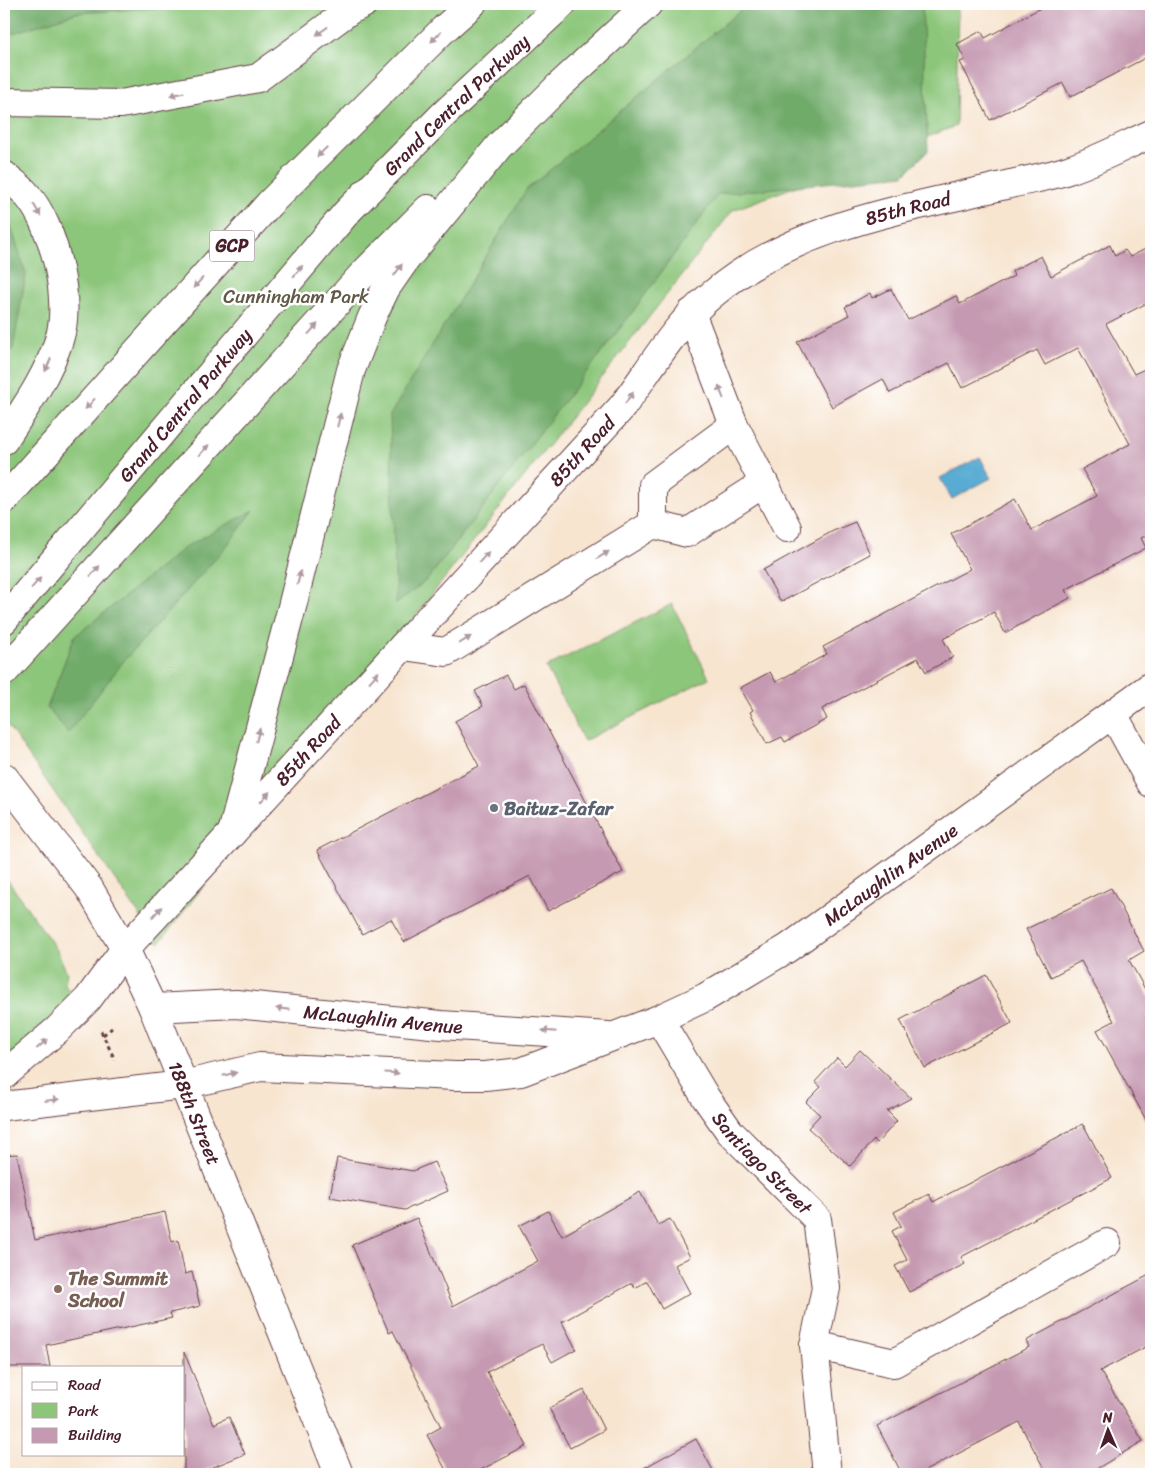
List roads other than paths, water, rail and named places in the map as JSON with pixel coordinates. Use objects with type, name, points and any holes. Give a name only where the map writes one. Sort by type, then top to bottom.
[{"type":"main road","points":[[4,102],[121,104],[258,78],[350,10],[363,4]]},
{"type":"main road","name":"GCP","points":[[4,500],[269,204],[444,29],[472,4]]},
{"type":"main road","name":"Grand Central Parkway","points":[[4,620],[347,212],[442,116],[562,4]]},
{"type":"main road","points":[[4,672],[363,274],[414,221],[499,146],[559,86],[648,4]]},
{"type":"main road","name":"85th Road","points":[[125,949],[622,407],[661,351],[691,314],[739,273],[777,252],[824,232],[868,218],[1068,170],[1151,134]]},
{"type":"main road","points":[[232,833],[292,607],[351,370],[360,344],[386,288],[406,259],[499,146]]},
{"type":"main road","points":[[4,175],[28,195],[47,228],[59,263],[63,301],[60,339],[36,392],[4,440]]},
{"type":"main road","points":[[691,314],[734,425],[787,528]]},
{"type":"main road","points":[[653,524],[653,485],[734,425]]},
{"type":"main road","points":[[402,646],[446,652],[653,524],[687,533],[764,484]]},
{"type":"main road","name":"McLaughlin Avenue","points":[[4,1106],[182,1085],[260,1067],[455,1076],[485,1076],[521,1072],[659,1019],[706,997],[788,948],[1151,686]]},
{"type":"main road","points":[[1113,714],[1151,783]]},
{"type":"main road","name":"188th Street","points":[[11,786],[89,888],[125,949],[153,1008],[182,1085],[339,1474]]},
{"type":"main road","points":[[4,1075],[51,1036],[88,999],[125,949]]},
{"type":"main road","name":"McLaughlin Avenue","points":[[153,1008],[236,1004],[450,1026],[517,1028],[615,1036]]},
{"type":"main road","name":"Santiago Street","points":[[659,1019],[706,1098],[730,1132],[817,1219],[826,1288],[814,1345],[828,1474]]},
{"type":"main road","points":[[814,1345],[894,1362],[1107,1243]]},
{"type":"water","points":[[980,457],[991,478],[952,499],[940,478]]},
{"type":"place","name":"Baituz-Zafar","points":[[494,808]]},
{"type":"place","name":"The Summit School","points":[[58,1289]]},
{"type":"park label","name":"Cunningham Park","points":[[296,296]]}]
